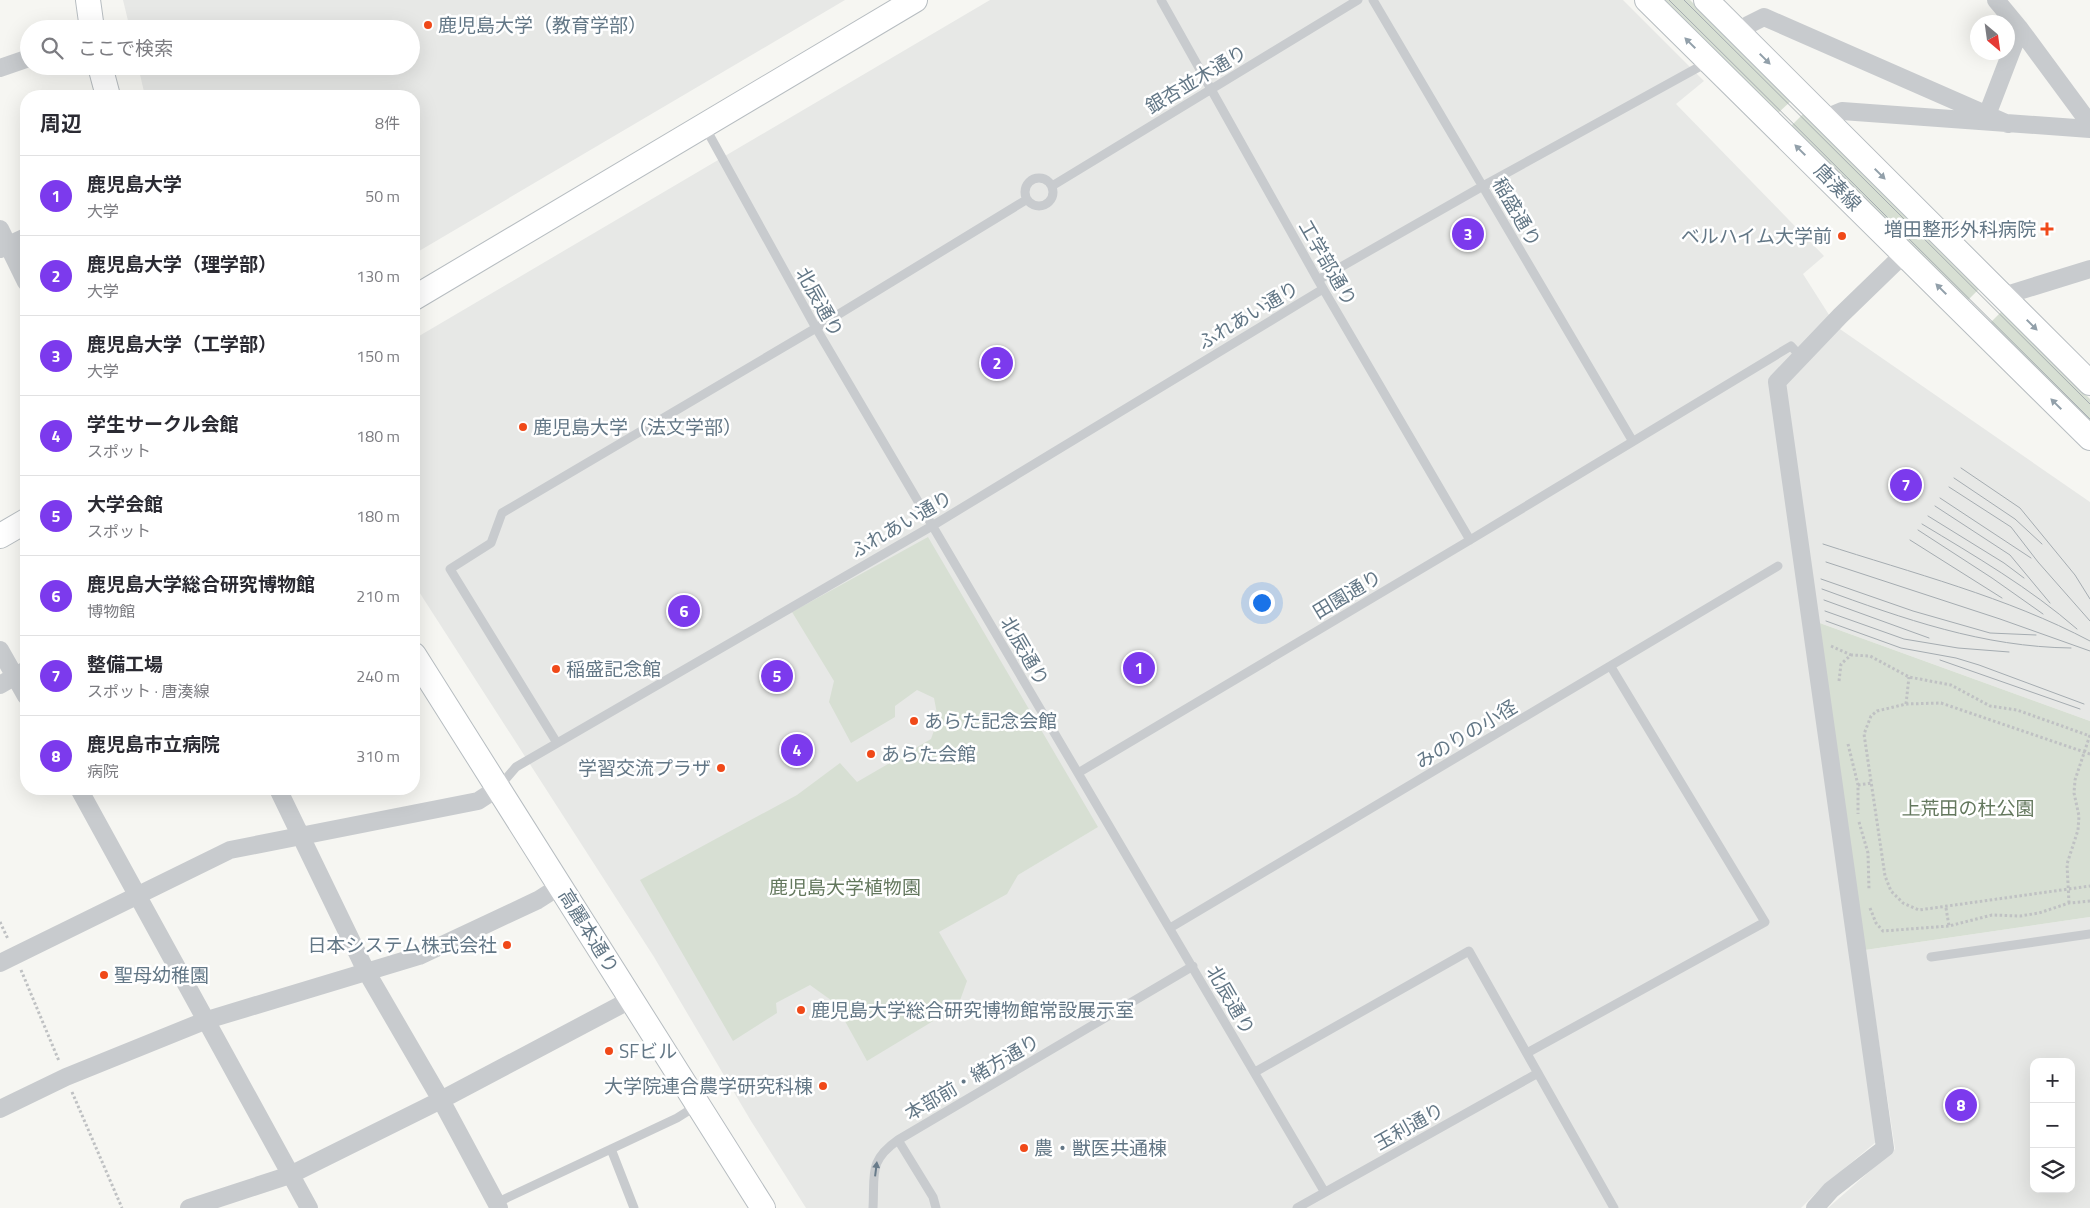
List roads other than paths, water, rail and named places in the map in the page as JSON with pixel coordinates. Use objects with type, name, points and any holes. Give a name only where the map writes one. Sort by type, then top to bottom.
[{"type":"street","points":[[88,0],[91,20]]},
{"type":"street","points":[[420,294],[703,124],[915,0]]},
{"type":"street","name":"唐湊線","points":[[1647,0],[2090,438]]},
{"type":"street","name":"唐湊線","points":[[1706,0],[2090,383]]},
{"type":"street","points":[[1996,0],[2020,29],[2090,124]]},
{"type":"street","points":[[1739,34],[1748,25],[1764,17],[2008,124]]},
{"type":"street","points":[[1987,115],[2020,29]]},
{"type":"street","points":[[0,68],[20,61]]},
{"type":"street","points":[[102,75],[106,90]]},
{"type":"street","points":[[1824,119],[1842,111],[2090,129]]},
{"type":"street","points":[[0,229],[4,247],[20,272]]},
{"type":"street","points":[[4,247],[20,240]]},
{"type":"street","points":[[1815,1208],[1831,1190],[1886,1148],[1777,382],[1840,316],[1905,254]]},
{"type":"street","points":[[2003,296],[2090,269]]},
{"type":"street","points":[[0,536],[20,524]]},
{"type":"street","points":[[0,650],[14,677]]},
{"type":"street","name":"高麗本通り","points":[[420,664],[763,1208]]},
{"type":"street","points":[[0,963],[230,850],[478,801],[498,788]]},
{"type":"street","points":[[82,795],[139,894],[309,1208]]},
{"type":"street","points":[[281,795],[366,972],[441,1100],[498,1206]]},
{"type":"street","points":[[0,1109],[66,1077],[207,1020],[419,956],[538,900],[560,886]]},
{"type":"street","points":[[189,1208],[290,1175],[441,1100],[611,1012],[632,999]]},
{"type":"lane","name":"工学部通り","points":[[1161,0],[1323,289],[1470,540]]},
{"type":"lane","name":"銀杏並木通り","points":[[1052,186],[1358,0]]},
{"type":"lane","name":"稲盛通り","points":[[1373,0],[1632,440]]},
{"type":"lane","points":[[1318,280],[1483,186],[1709,62]]},
{"type":"lane","name":"北辰通り","points":[[703,124],[816,328],[1324,1191]]},
{"type":"lane","points":[[1036,178],[1045,179],[1052,186],[1053,194],[1049,202],[1041,206],[1033,205],[1026,200],[1024,191],[1028,182],[1036,178]]},
{"type":"lane","points":[[557,743],[450,569],[491,543],[502,512],[816,328],[1026,200]]},
{"type":"lane","name":"ふれあい通り","points":[[498,788],[516,767],[932,526],[1323,289]]},
{"type":"lane","name":"田園通り","points":[[1078,773],[1470,540],[1632,440],[1791,346],[1801,356]]},
{"type":"lane","name":"みのりの小径","points":[[1170,928],[1778,566]]},
{"type":"lane","points":[[1527,1053],[1765,922],[1611,667]]},
{"type":"lane","points":[[1931,957],[2090,934]]},
{"type":"lane","points":[[1255,1072],[1469,951],[1614,1208]]},
{"type":"lane","name":"本部前・緒方通り","points":[[873,1208],[876,1163],[883,1150],[1193,966]]},
{"type":"lane","name":"玉利通り","points":[[1297,1208],[1324,1191],[1538,1073]]},
{"type":"lane","points":[[498,1206],[676,1118],[699,1104]]},
{"type":"lane","points":[[898,1140],[940,1208]]},
{"type":"lane","points":[[611,1149],[634,1208]]},
{"type":"lane","points":[[933,1197],[936,1208]]},
{"type":"tram line","points":[[1669,0],[2090,419]]},
{"type":"tram line","points":[[1684,0],[2090,404]]},
{"type":"tram line","points":[[1961,468],[2020,508],[2075,575],[2090,599]]},
{"type":"tram line","points":[[1954,478],[2015,519],[2042,544]]},
{"type":"tram line","points":[[1949,487],[2011,527],[2038,562],[2090,621]]},
{"type":"tram line","points":[[1940,498],[2031,558]]},
{"type":"tram line","points":[[1935,506],[2010,555],[2050,603]]},
{"type":"tram line","points":[[1928,516],[2004,563],[2024,578]]},
{"type":"tram line","points":[[1922,524],[2021,586],[2077,629]]},
{"type":"tram line","points":[[1918,530],[2043,614]]},
{"type":"tram line","points":[[1910,540],[2002,598]]},
{"type":"tram line","points":[[1823,544],[1993,599],[2026,611],[2090,641]]},
{"type":"tram line","points":[[1826,562],[2000,619],[2090,651]]},
{"type":"tram line","points":[[1821,579],[1913,611],[1990,633],[2036,635]]},
{"type":"tram line","points":[[1822,589],[1914,621],[1975,637],[2006,643],[2071,648]]},
{"type":"tram line","points":[[1824,600],[1929,638]]},
{"type":"tram line","points":[[1825,611],[1904,639],[1958,648],[2009,652]]},
{"type":"tram line","points":[[1826,621],[1901,648],[1956,658],[1979,665],[2084,704]]},
{"type":"tram line","points":[[1940,660],[2080,709]]},
{"type":"place","name":"鹿児島大学（教育学部）","points":[[428,25]]},
{"type":"place","name":"増田整形外科病院","points":[[2047,229]]},
{"type":"place","name":"鹿児島大学（工学部）","points":[[1468,234]]},
{"type":"place","name":"ベルハイム大学前","points":[[1842,236]]},
{"type":"place","name":"鹿児島大学（理学部）","points":[[997,363]]},
{"type":"place","name":"鹿児島大学（法文学部）","points":[[523,427]]},
{"type":"place","name":"整備工場","points":[[1906,485]]},
{"type":"place","name":"鹿児島大学総合研究博物館","points":[[684,611]]},
{"type":"place","name":"鹿児島大学","points":[[1139,668]]},
{"type":"place","name":"稲盛記念館","points":[[556,669]]},
{"type":"place","name":"大学会館","points":[[777,676]]},
{"type":"place","name":"あらた記念会館","points":[[914,721]]},
{"type":"place","name":"学生サークル会館","points":[[797,750]]},
{"type":"place","name":"あらた会館","points":[[871,754]]},
{"type":"place","name":"学習交流プラザ","points":[[721,768]]},
{"type":"place","name":"日本システム株式会社","points":[[507,945]]},
{"type":"place","name":"聖母幼稚園","points":[[104,975]]},
{"type":"place","name":"鹿児島大学総合研究博物館常設展示室","points":[[801,1010]]},
{"type":"place","name":"SFビル","points":[[609,1051]]},
{"type":"place","name":"大学院連合農学研究科棟","points":[[823,1086]]},
{"type":"place","name":"鹿児島市立病院","points":[[1961,1105]]},
{"type":"place","name":"農・獣医共通棟","points":[[1024,1148]]},
{"type":"park label","name":"上荒田の杜公園","points":[[1968,808]]},
{"type":"park label","name":"鹿児島大学植物園","points":[[845,887]]}]
